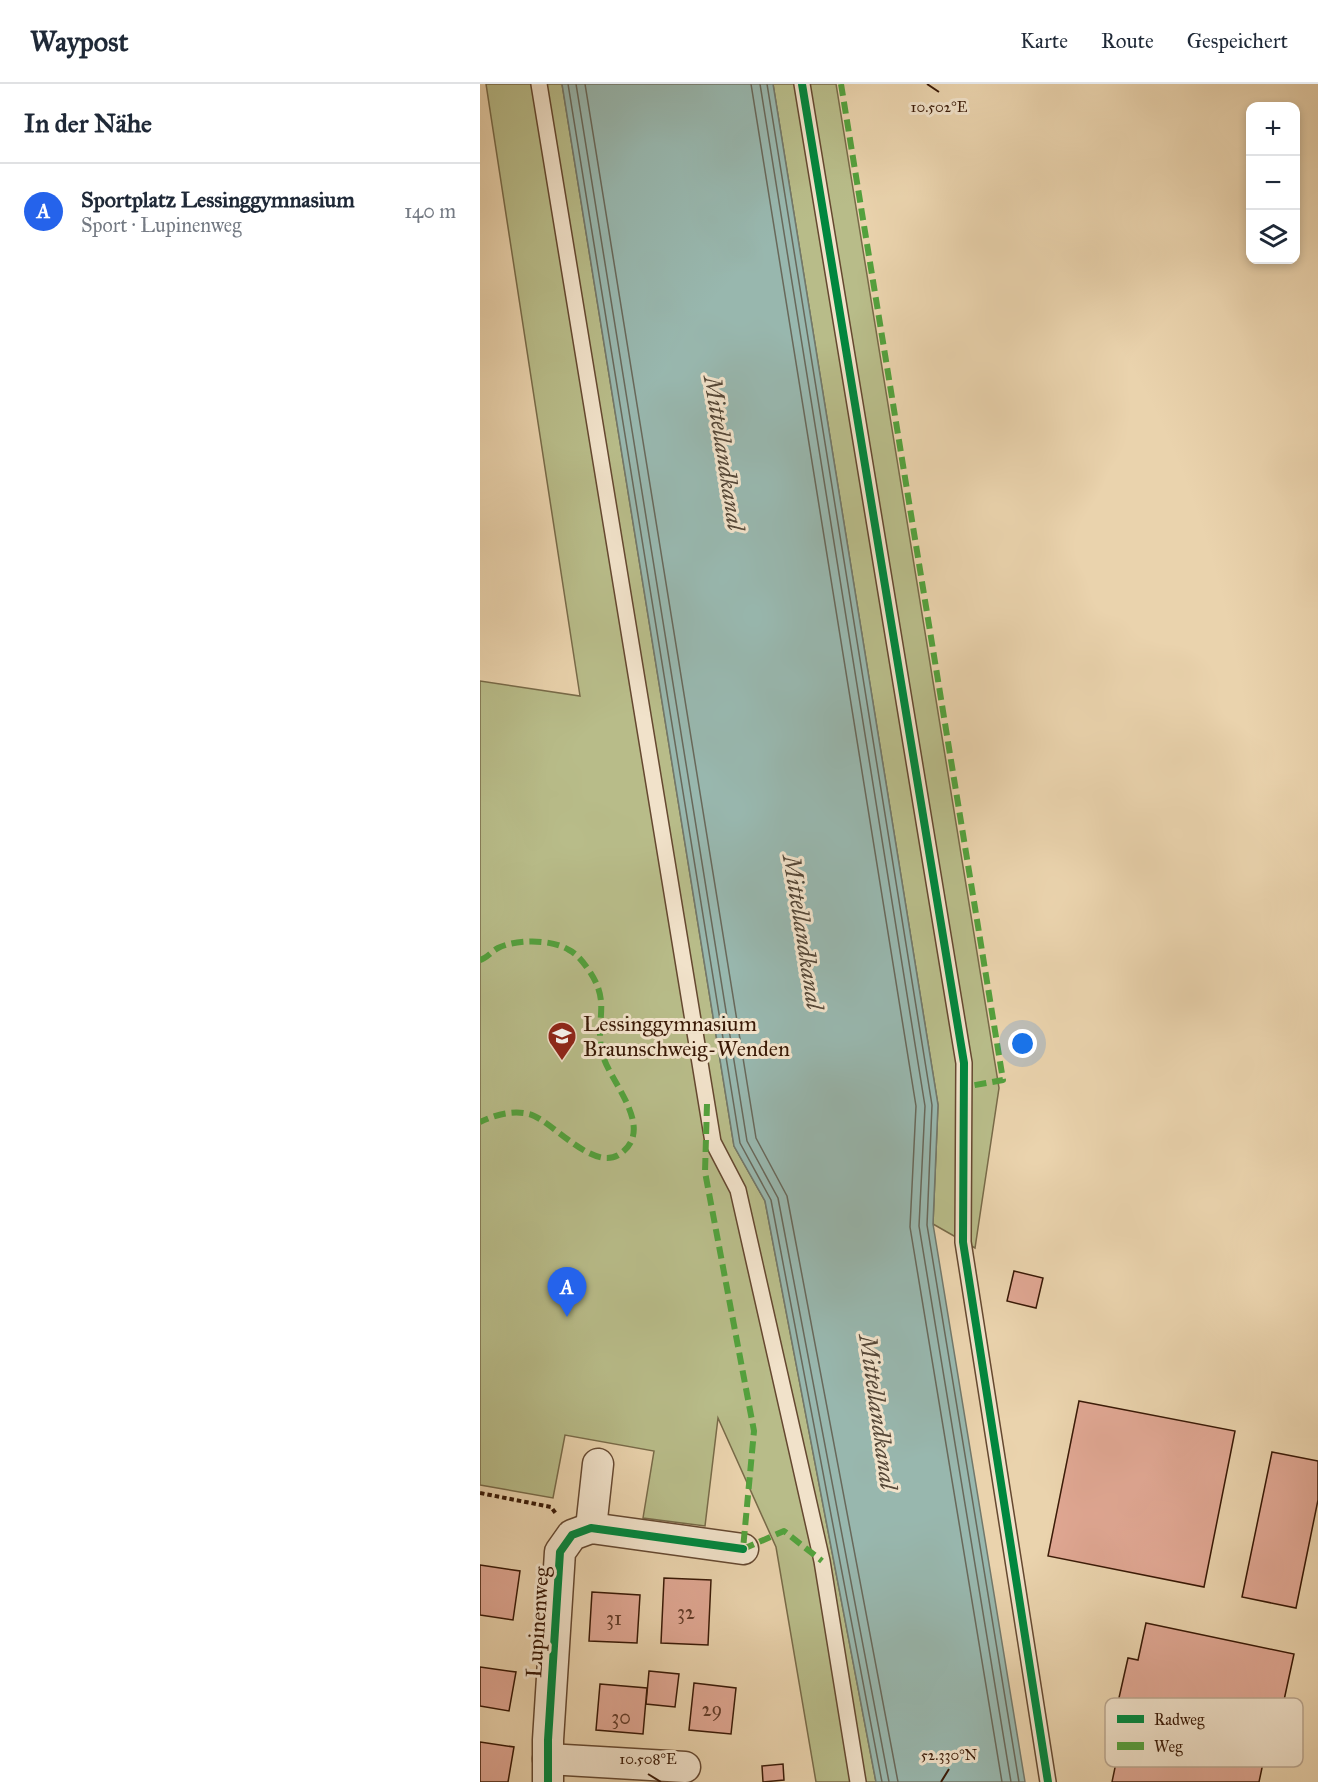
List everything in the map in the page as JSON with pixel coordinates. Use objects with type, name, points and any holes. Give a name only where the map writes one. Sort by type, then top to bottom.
[{"type":"street","name":"Lupinenweg","points":[[598,1464],[581,1532],[560,1552],[548,1770],[685,1767]]},
{"type":"street","points":[[581,1532],[744,1549]]},
{"type":"lane","points":[[539,84],[713,1142],[738,1190],[822,1561],[858,1782]]},
{"type":"lane","points":[[802,84],[964,1063],[963,1242],[1048,1782]]},
{"type":"path","points":[[480,1493],[551,1506],[581,1532]]},
{"type":"green space","points":[[486,84],[562,84],[734,1146],[765,1201],[876,1782],[816,1782],[776,1547],[718,1418],[705,1526],[643,1518],[654,1451],[565,1435],[553,1498],[480,1485],[480,681],[580,696]]},
{"type":"green space","points":[[773,84],[836,84],[999,1088],[975,1248],[933,1224],[938,1105]]},
{"type":"water","name":"Mittellandkanal","points":[[562,84],[773,84],[938,1105],[933,1224],[1025,1782],[876,1782],[765,1201],[734,1146]]},
{"type":"building","points":[[1014,1271],[1043,1278],[1036,1308],[1007,1301]]},
{"type":"building","points":[[1079,1401],[1235,1431],[1204,1587],[1048,1556]]},
{"type":"building","points":[[1272,1452],[1318,1461],[1318,1500],[1296,1608],[1242,1597]]},
{"type":"building","points":[[480,1565],[520,1571],[513,1620],[480,1615]]},
{"type":"building","points":[[664,1578],[711,1580],[708,1645],[661,1643]]},
{"type":"building","points":[[592,1592],[640,1595],[637,1643],[589,1641]]},
{"type":"building","points":[[1146,1623],[1294,1654],[1284,1698],[1119,1698],[1128,1658],[1138,1660]]},
{"type":"building","points":[[480,1667],[516,1672],[509,1711],[480,1706]]},
{"type":"building","points":[[649,1671],[679,1674],[675,1707],[646,1704]]},
{"type":"building","points":[[694,1683],[736,1688],[731,1734],[689,1730]]},
{"type":"building","points":[[600,1684],[647,1688],[643,1734],[596,1730]]},
{"type":"building","points":[[480,1742],[514,1747],[508,1782],[480,1782]]},
{"type":"building","points":[[783,1764],[784,1780],[763,1782],[762,1766]]},
{"type":"building","points":[[1115,1767],[1262,1767],[1259,1782],[1112,1782]]},
{"type":"marked path","points":[[841,84],[1003,1080],[964,1087]]},
{"type":"marked path","points":[[480,960],[498,948],[524,942],[544,942],[562,946],[580,958],[595,981],[599,992],[603,1056],[628,1106],[633,1119],[634,1132],[630,1144],[620,1154],[609,1158],[585,1151],[549,1125],[529,1114],[504,1114],[480,1122]]},
{"type":"marked path","points":[[707,1104],[705,1172],[754,1431],[743,1549],[784,1531],[822,1561]]},
{"type":"cycle path","points":[[802,84],[964,1063],[963,1242],[1048,1782]]},
{"type":"cycle path","points":[[548,1782],[548,1740],[560,1552],[572,1535],[591,1528],[743,1549]]},
{"type":"place","name":"Lessinggymnasium Braunschweig-Wenden","points":[[562,1062]]},
{"type":"place","name":"Sportplatz Lessinggymnasium","points":[[567,1317]]}]
